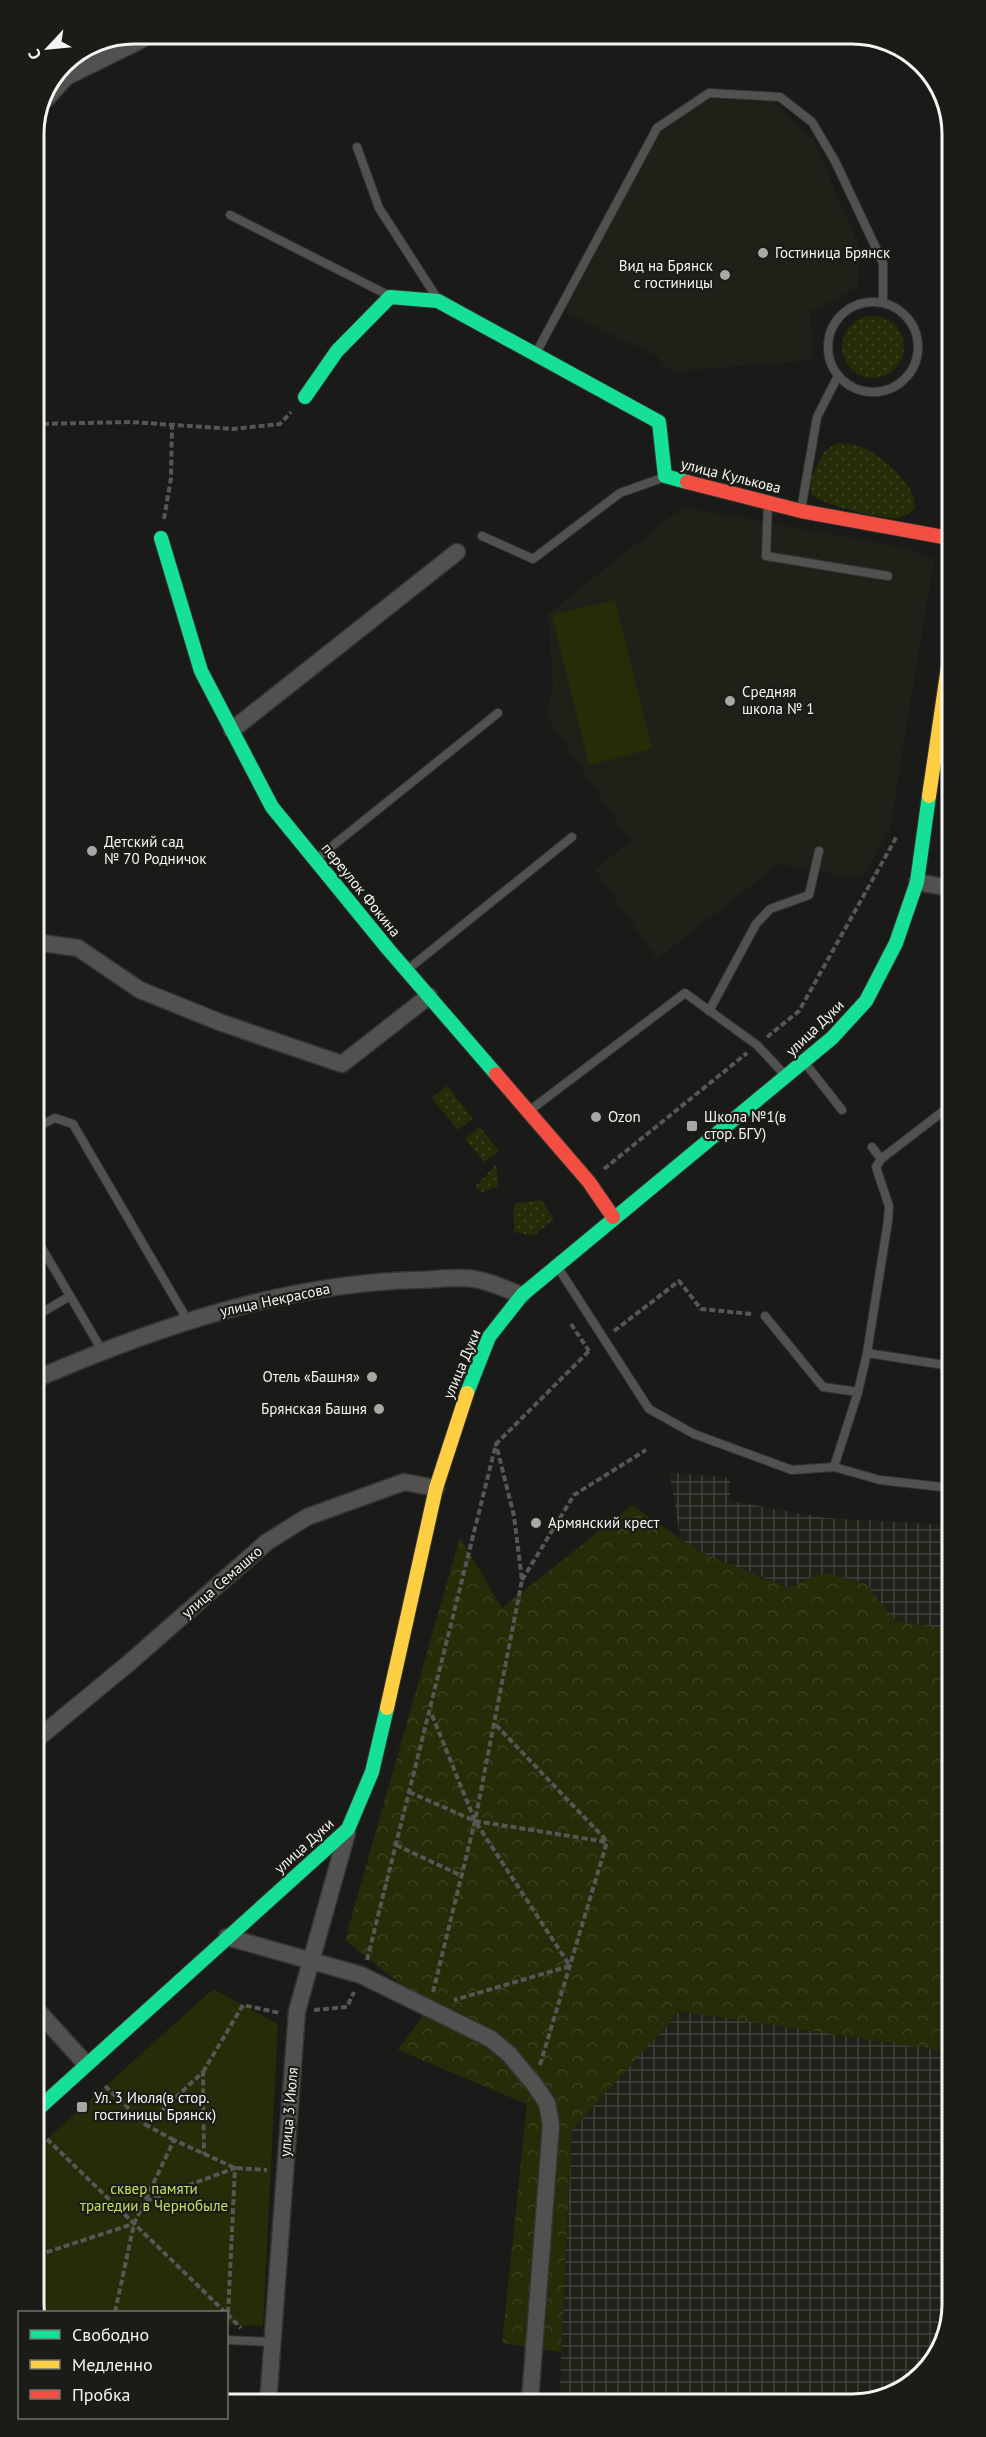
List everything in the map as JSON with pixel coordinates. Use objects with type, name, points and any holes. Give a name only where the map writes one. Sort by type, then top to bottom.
[{"type":"main road","points":[[305,396],[337,351],[390,297],[438,301]]},
{"type":"main road","name":"улица Кулькова","points":[[438,301],[660,422],[665,476],[801,511],[943,537]]},
{"type":"main road","name":"переулок Фокина","points":[[161,538],[201,671],[272,807],[406,970],[589,1182],[613,1217]]},
{"type":"main road","name":"улица Дуки","points":[[43,2104],[348,1829],[372,1772],[436,1488],[457,1418],[489,1336],[522,1295],[613,1217],[787,1077],[832,1038],[866,1001],[896,943],[917,882],[943,702]]},
{"type":"street","points":[[56,87],[66,77],[133,44]]},
{"type":"street","points":[[232,730],[458,552]]},
{"type":"street","points":[[917,882],[943,887]]},
{"type":"street","points":[[44,943],[78,948],[140,990],[222,1023],[342,1064],[429,996]]},
{"type":"street","name":"улица Некрасова","points":[[43,1376],[188,1321],[268,1299],[339,1286],[393,1281],[474,1279],[522,1295]]},
{"type":"street","name":"улица Семашко","points":[[43,1734],[129,1663],[267,1542],[307,1516],[404,1482],[436,1488]]},
{"type":"street","name":"улица 3 Июля","points":[[268,2393],[297,2012],[348,1829]]},
{"type":"street","points":[[227,1937],[361,1975],[430,2007],[491,2039],[509,2054],[547,2103],[551,2125],[531,2394]]},
{"type":"street","points":[[43,2016],[86,2064]]},
{"type":"lane","points":[[536,353],[657,128],[709,93],[780,97],[812,122],[835,161],[883,263],[883,303]]},
{"type":"lane","points":[[357,147],[379,208],[438,301]]},
{"type":"lane","points":[[230,215],[390,297]]},
{"type":"lane","points":[[860,303],[883,303],[903,313],[912,324],[918,338],[918,353],[914,367],[899,384],[878,392],[856,389],[838,376],[831,363],[828,349],[829,334],[836,321],[847,310],[860,303]]},
{"type":"lane","points":[[801,511],[817,417],[838,376]]},
{"type":"lane","points":[[482,536],[533,559],[620,493],[665,476]]},
{"type":"lane","points":[[768,502],[766,556],[888,576]]},
{"type":"lane","points":[[315,860],[498,712]]},
{"type":"lane","points":[[406,970],[572,837]]},
{"type":"lane","points":[[709,1011],[756,924],[770,909],[809,895],[819,851]]},
{"type":"lane","points":[[529,1112],[685,993],[757,1045],[787,1077]]},
{"type":"lane","points":[[804,1062],[842,1110]]},
{"type":"lane","points":[[834,1467],[858,1392],[867,1353],[889,1206],[876,1167],[881,1159],[943,1111]]},
{"type":"lane","points":[[44,1124],[55,1118],[73,1124],[188,1321]]},
{"type":"lane","points":[[872,1147],[881,1159]]},
{"type":"lane","points":[[43,1251],[103,1352]]},
{"type":"lane","points":[[557,1266],[649,1409],[694,1434],[792,1470],[834,1467],[880,1480],[943,1487]]},
{"type":"lane","points":[[43,1312],[70,1296]]},
{"type":"lane","points":[[765,1316],[823,1387],[858,1392]]},
{"type":"lane","points":[[867,1353],[943,1365]]},
{"type":"lane","points":[[228,2340],[271,2342]]},
{"type":"path","points":[[44,424],[131,422],[233,429],[280,424]]},
{"type":"path","points":[[161,538],[171,478],[172,424]]},
{"type":"path","points":[[589,1182],[799,1011],[897,836]]},
{"type":"path","points":[[367,1961],[496,1444],[589,1351],[679,1281],[701,1309],[765,1316]]},
{"type":"path","points":[[571,1324],[589,1351]]},
{"type":"path","points":[[430,2007],[496,1725],[522,1580],[514,1516],[496,1444]]},
{"type":"path","points":[[522,1580],[574,1495],[646,1450]]},
{"type":"path","points":[[432,1715],[475,1821],[570,1966]]},
{"type":"path","points":[[496,1725],[607,1842]]},
{"type":"path","points":[[409,1792],[475,1821],[607,1842]]},
{"type":"path","points":[[534,2084],[607,1842]]},
{"type":"path","points":[[396,1845],[462,1876]]},
{"type":"path","points":[[430,2007],[570,1966]]},
{"type":"path","points":[[146,2124],[203,2072],[243,2005],[277,2013]]},
{"type":"path","points":[[203,2072],[204,2154]]},
{"type":"path","points":[[105,2086],[146,2124],[174,2140],[235,2168],[271,2170]]},
{"type":"path","points":[[47,2139],[223,2311]]},
{"type":"path","points":[[115,2311],[134,2224],[174,2140]]},
{"type":"path","points":[[145,2202],[235,2168]]},
{"type":"path","points":[[226,2311],[235,2168]]},
{"type":"path","points":[[43,2253],[134,2224]]},
{"type":"shaded area","points":[[710,99],[772,102],[813,139],[860,249],[858,287],[810,312],[813,360],[678,371],[665,367],[657,356],[565,312],[657,135]]},
{"type":"shaded area","name":"Средняя школа № 1","points":[[683,507],[908,548],[934,559],[890,829],[861,879],[779,864],[657,959],[595,870],[630,841],[546,715],[553,687],[548,614]]},
{"type":"shaded area","points":[[669,1472],[730,1478],[730,1501],[826,1518],[943,1525],[943,1629],[896,1621],[866,1584],[824,1572],[790,1588],[700,1552],[681,1540]]},
{"type":"shaded area","points":[[680,2011],[943,2051],[943,2304],[936,2338],[927,2354],[916,2367],[898,2381],[881,2389],[853,2394],[559,2394],[572,2130]]},
{"type":"green space","points":[[867,316],[879,316],[895,325],[902,335],[904,347],[902,359],[895,369],[879,378],[867,378],[856,373],[847,364],[842,353],[842,341],[847,330],[856,321]]},
{"type":"green space","points":[[838,443],[861,447],[888,464],[911,491],[914,509],[906,515],[889,518],[839,507],[811,494],[810,482],[824,451]]},
{"type":"green space","points":[[615,600],[652,749],[589,765],[552,615]]},
{"type":"green space","points":[[447,1086],[473,1118],[458,1130],[432,1098]]},
{"type":"green space","points":[[480,1127],[499,1151],[484,1162],[465,1139]]},
{"type":"green space","points":[[496,1165],[499,1186],[482,1192],[475,1187]]},
{"type":"green space","points":[[541,1200],[554,1219],[533,1236],[514,1232],[514,1204]]},
{"type":"green space","points":[[632,1505],[700,1552],[789,1588],[824,1572],[866,1584],[896,1621],[943,1629],[943,2051],[680,2011],[572,2130],[561,2352],[502,2343],[527,2104],[398,2050],[429,2007],[345,1940],[460,1537],[502,1608]]},
{"type":"green space","name":"сквер памяти трагедии в Чернобыле","points":[[213,1989],[278,2024],[263,2326],[228,2325],[228,2311],[44,2311],[43,2142]]},
{"type":"traffic: fast","points":[[305,397],[337,351],[390,297],[438,301],[659,422],[665,476],[687,482]]},
{"type":"traffic: fast","points":[[161,538],[201,671],[272,807],[388,949],[496,1074]]},
{"type":"traffic: fast","points":[[467,1393],[489,1337],[522,1295],[832,1038],[866,1001],[896,943],[917,882],[929,796]]},
{"type":"traffic: fast","points":[[43,2104],[348,1829],[372,1772],[387,1708]]},
{"type":"traffic: slow","points":[[929,796],[943,701]]},
{"type":"traffic: slow","points":[[387,1708],[436,1488],[467,1393]]},
{"type":"traffic: jam","points":[[687,482],[801,511],[943,537]]},
{"type":"traffic: jam","points":[[496,1074],[589,1182],[613,1217]]},
{"type":"place","name":"Гостиница Брянск","points":[[763,253]]},
{"type":"place","name":"Вид на Брянск с гостиницы","points":[[725,275]]},
{"type":"place","name":"Средняя школа № 1","points":[[730,701]]},
{"type":"place","name":"Детский сад № 70 Родничок","points":[[92,851]]},
{"type":"place","name":"Ozon","points":[[596,1117]]},
{"type":"place","name":"Школа №1(в стор. БГУ)","points":[[692,1126]]},
{"type":"place","name":"Отель «Башня»","points":[[372,1377]]},
{"type":"place","name":"Брянская Башня","points":[[379,1409]]},
{"type":"place","name":"Армянский крест","points":[[536,1523]]},
{"type":"place","name":"Ул. 3 Июля(в стор. гостиницы Брянск)","points":[[82,2107]]}]
